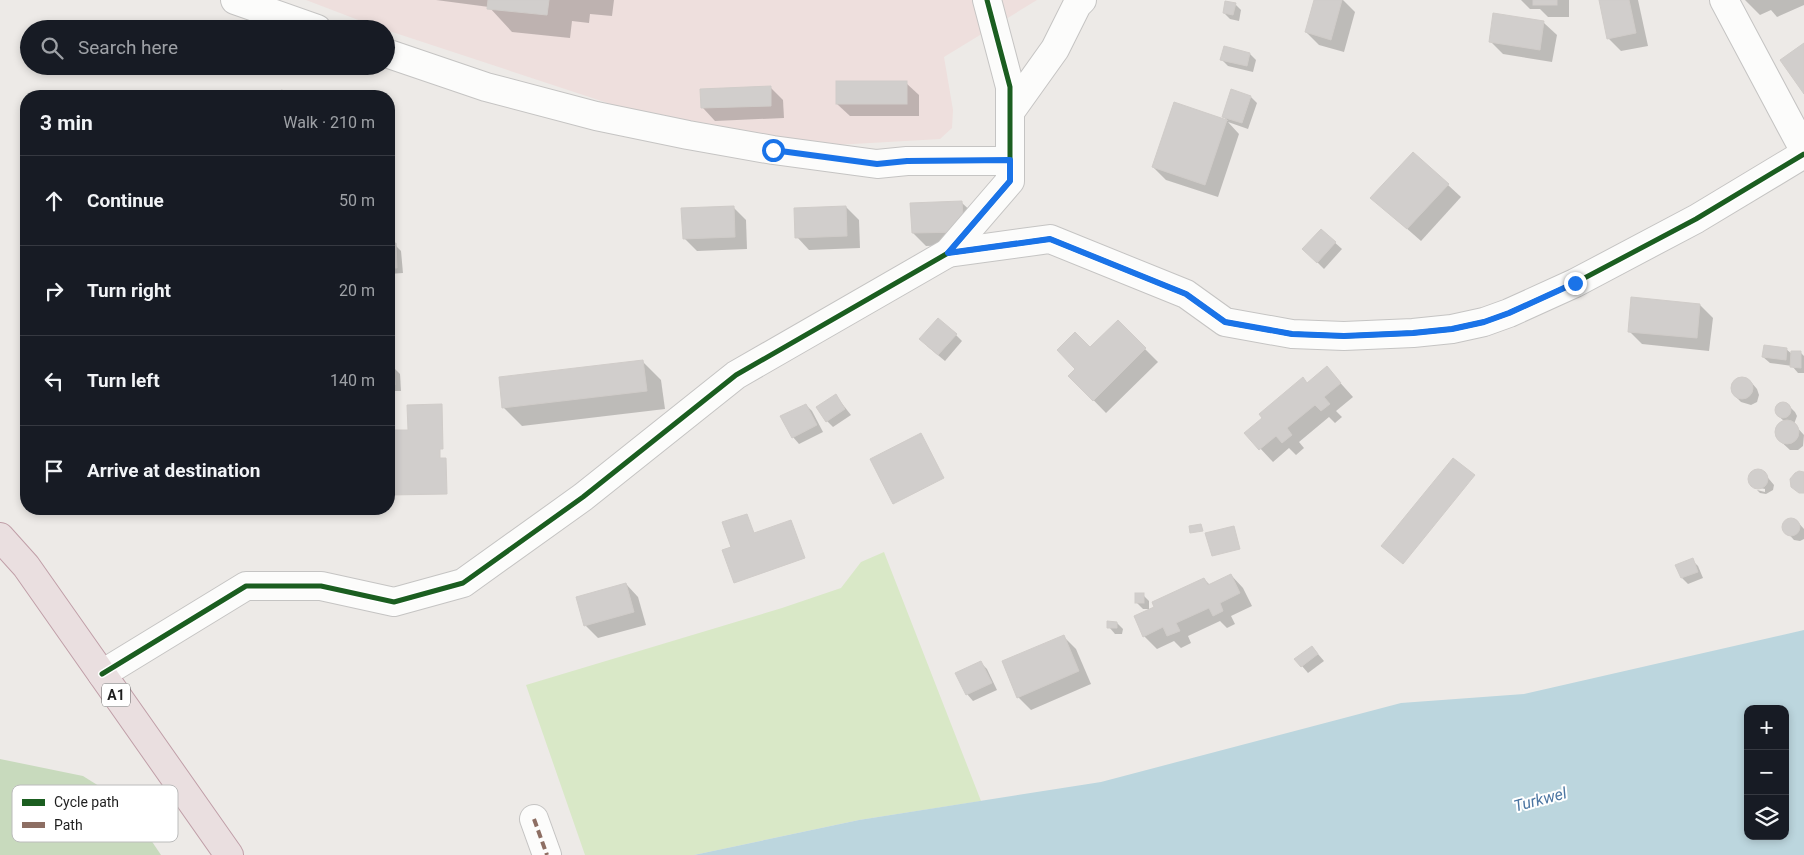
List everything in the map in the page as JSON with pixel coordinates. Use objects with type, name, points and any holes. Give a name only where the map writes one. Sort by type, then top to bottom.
[{"type":"highway","name":"A1","points":[[0,537],[26,566],[229,855]]},
{"type":"street","points":[[235,0],[292,20]]},
{"type":"street","points":[[102,674],[246,586],[321,586],[394,602],[463,583],[583,497],[736,375],[948,253],[1010,181],[1010,87],[987,0]]},
{"type":"street","points":[[1010,112],[1055,49],[1077,5],[1082,0]]},
{"type":"street","points":[[1724,0],[1804,150]]},
{"type":"street","points":[[395,56],[486,87],[596,116],[754,146],[877,164],[907,161],[1010,160]]},
{"type":"street","points":[[948,253],[1050,239],[1186,294],[1225,322],[1292,334],[1344,336],[1452,329],[1484,322],[1509,313],[1575,283],[1696,219],[1804,154]]},
{"type":"street","points":[[534,819],[547,855]]},
{"type":"shaded area","points":[[306,0],[1037,0],[944,57],[953,110],[952,128],[940,139],[835,145],[791,141],[647,116],[395,33],[395,20],[358,20]]},
{"type":"green space","points":[[884,552],[981,801],[859,820],[694,855],[585,855],[526,685],[782,608],[841,588],[861,562]]},
{"type":"green space","points":[[0,759],[83,776],[97,785],[12,785],[12,842],[152,842],[161,855],[0,855]]},
{"type":"water","name":"Turkwel","points":[[1804,630],[1804,855],[694,855],[859,820],[1101,782],[1401,703],[1524,694]]},
{"type":"building","points":[[488,0],[549,0],[547,15],[487,9]]},
{"type":"building","points":[[1314,0],[1342,0],[1331,40],[1305,32]]},
{"type":"building","points":[[1533,0],[1557,0],[1557,5],[1533,5]]},
{"type":"building","points":[[1599,0],[1629,0],[1636,33],[1607,39]]},
{"type":"building","points":[[1225,1],[1236,3],[1233,15],[1223,13]]},
{"type":"building","points":[[1493,13],[1544,21],[1540,50],[1489,42]]},
{"type":"building","points":[[1804,43],[1804,94],[1780,60]]},
{"type":"building","points":[[1224,46],[1250,53],[1247,66],[1220,60]]},
{"type":"building","points":[[836,81],[907,81],[907,104],[836,104]]},
{"type":"building","points":[[771,86],[771,106],[701,108],[700,89]]},
{"type":"building","points":[[1231,89],[1251,96],[1242,123],[1222,117]]},
{"type":"building","points":[[1174,102],[1227,120],[1205,185],[1152,167]]},
{"type":"building","points":[[1413,152],[1449,184],[1407,229],[1370,198]]},
{"type":"building","points":[[962,201],[964,232],[912,233],[910,203]]},
{"type":"building","points":[[734,206],[735,237],[683,239],[681,208]]},
{"type":"building","points":[[846,206],[847,236],[795,238],[794,208]]},
{"type":"building","points":[[1321,229],[1336,242],[1317,263],[1302,249]]},
{"type":"building","points":[[396,243],[397,268],[395,268]]},
{"type":"building","points":[[1631,297],[1700,304],[1697,338],[1628,332]]},
{"type":"building","points":[[938,318],[957,334],[938,355],[919,339]]},
{"type":"building","points":[[1118,320],[1146,348],[1093,401],[1068,376],[1075,369],[1057,350],[1075,332],[1090,347]]},
{"type":"building","points":[[1764,345],[1787,348],[1786,360],[1762,357]]},
{"type":"building","points":[[1791,351],[1801,351],[1801,368],[1790,367]]},
{"type":"building","points":[[643,360],[647,391],[502,408],[499,377]]},
{"type":"building","points":[[1327,366],[1341,383],[1324,397],[1330,404],[1321,411],[1315,405],[1287,428],[1292,435],[1282,443],[1276,436],[1259,450],[1244,433],[1262,418],[1259,414],[1303,377],[1307,383]]},
{"type":"building","points":[[1738,377],[1746,377],[1753,384],[1753,392],[1746,399],[1738,399],[1731,392],[1731,384]]},
{"type":"building","points":[[836,394],[845,409],[826,422],[816,407]]},
{"type":"building","points":[[1780,402],[1786,402],[1791,407],[1789,416],[1780,418],[1775,413],[1775,407]]},
{"type":"building","points":[[442,404],[443,449],[440,449],[440,458],[446,458],[447,494],[395,495],[395,430],[408,430],[407,405]]},
{"type":"building","points":[[806,404],[817,425],[792,438],[780,416]]},
{"type":"building","points":[[1782,420],[1792,420],[1799,427],[1799,437],[1792,444],[1782,444],[1775,437],[1775,427]]},
{"type":"building","points":[[921,433],[944,478],[893,504],[870,459]]},
{"type":"building","points":[[1453,458],[1475,475],[1403,564],[1381,546]]},
{"type":"building","points":[[1758,469],[1765,472],[1768,479],[1765,486],[1758,489],[1751,486],[1748,479],[1751,472]]},
{"type":"building","points":[[1799,471],[1804,472],[1804,493],[1799,493],[1791,487],[1790,479]]},
{"type":"building","points":[[747,514],[754,533],[791,520],[805,558],[734,583],[722,550],[731,547],[722,522]]},
{"type":"building","points":[[1791,518],[1797,521],[1800,527],[1797,533],[1791,536],[1785,533],[1782,527],[1785,521]]},
{"type":"building","points":[[1201,524],[1203,531],[1190,533],[1189,526]]},
{"type":"building","points":[[1234,526],[1240,549],[1212,556],[1205,533]]},
{"type":"building","points":[[1693,558],[1698,572],[1681,578],[1675,565]]},
{"type":"building","points":[[1231,574],[1240,593],[1220,603],[1223,611],[1213,616],[1209,608],[1176,623],[1180,631],[1167,636],[1163,627],[1143,637],[1134,616],[1154,607],[1152,602],[1204,578],[1208,585]]},
{"type":"building","points":[[626,583],[634,612],[584,626],[576,597]]},
{"type":"building","points":[[1135,593],[1144,593],[1144,603],[1135,603]]},
{"type":"building","points":[[1107,621],[1117,622],[1117,628],[1107,628]]},
{"type":"building","points":[[1064,635],[1079,671],[1017,698],[1002,661]]},
{"type":"building","points":[[1312,646],[1318,654],[1301,667],[1294,659]]},
{"type":"building","points":[[981,661],[992,683],[966,695],[955,673]]},
{"type":"marked path","points":[[534,819],[547,855]]},
{"type":"cycle path","points":[[102,674],[246,586],[321,586],[394,602],[463,583],[583,497],[736,375],[948,253],[1010,181],[1010,87],[987,0]]},
{"type":"cycle path","points":[[948,253],[1050,239],[1186,294],[1225,322],[1292,334],[1344,336],[1452,329],[1484,322],[1509,313],[1575,283],[1696,219],[1804,154]]},
{"type":"route","points":[[773,150],[877,164],[907,161],[1010,160],[1010,181],[948,253],[1050,239],[1186,294],[1225,322],[1261,330],[1292,334],[1344,336],[1452,329],[1484,322],[1509,313],[1575,283]]}]
